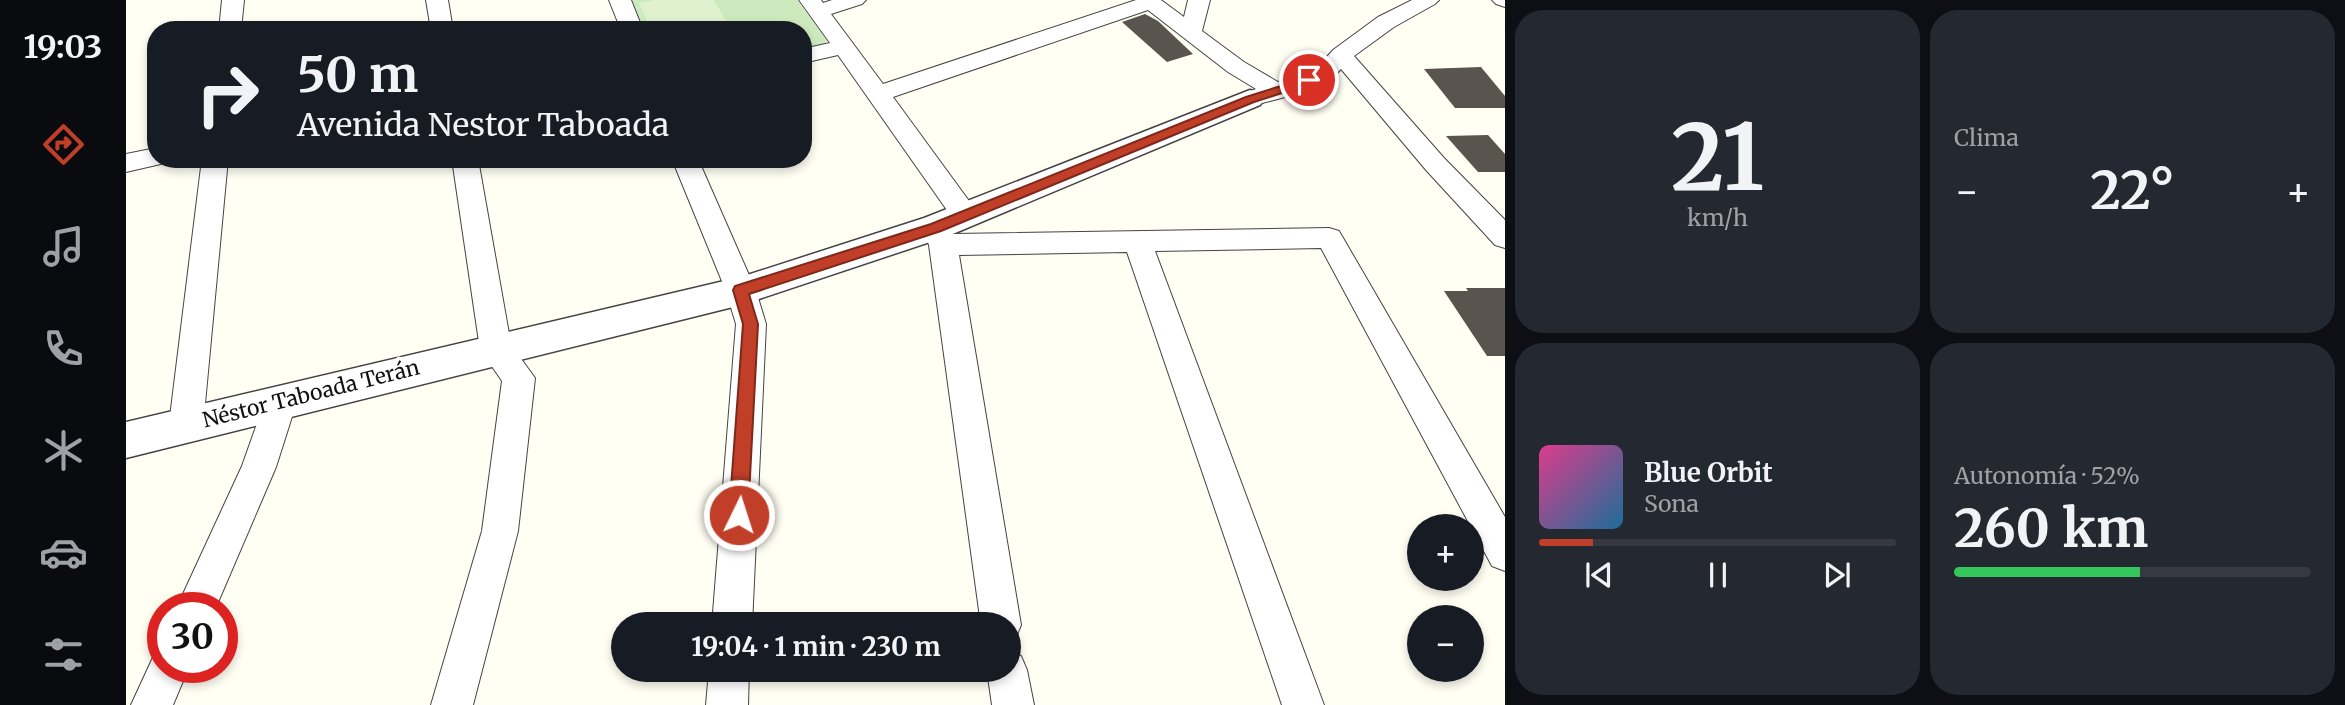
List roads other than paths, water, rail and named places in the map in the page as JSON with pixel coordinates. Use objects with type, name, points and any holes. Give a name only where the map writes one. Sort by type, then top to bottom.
[{"type":"street","points":[[231,21],[233,0]]},
{"type":"street","points":[[437,0],[440,21]]},
{"type":"street","points":[[620,0],[628,21]]},
{"type":"street","points":[[855,0],[814,5],[876,95],[948,229],[999,612]]},
{"type":"street","points":[[1191,32],[1199,0]]},
{"type":"street","points":[[876,95],[1150,1],[1236,67],[1263,95],[1327,71],[1341,55],[1386,22],[1428,0]]},
{"type":"street","points":[[812,54],[843,47]]},
{"type":"street","points":[[1341,55],[1435,164],[1505,238]]},
{"type":"street","name":"Néstor Taboada Terán","points":[[126,440],[741,290],[948,229],[1263,95]]},
{"type":"street","points":[[126,163],[147,159]]},
{"type":"street","points":[[186,425],[214,168]]},
{"type":"street","points":[[452,705],[500,531],[519,378],[496,349],[466,168]]},
{"type":"street","points":[[689,168],[741,290],[751,324],[733,612]]},
{"type":"street","points":[[948,229],[1137,240],[1329,238],[1505,553]]},
{"type":"street","points":[[1137,240],[1303,705]]},
{"type":"street","points":[[203,592],[259,467],[281,401]]},
{"type":"street","points":[[727,705],[728,682]]},
{"type":"street","points":[[1009,682],[1013,705]]},
{"type":"street","points":[[152,705],[162,683]]}]
